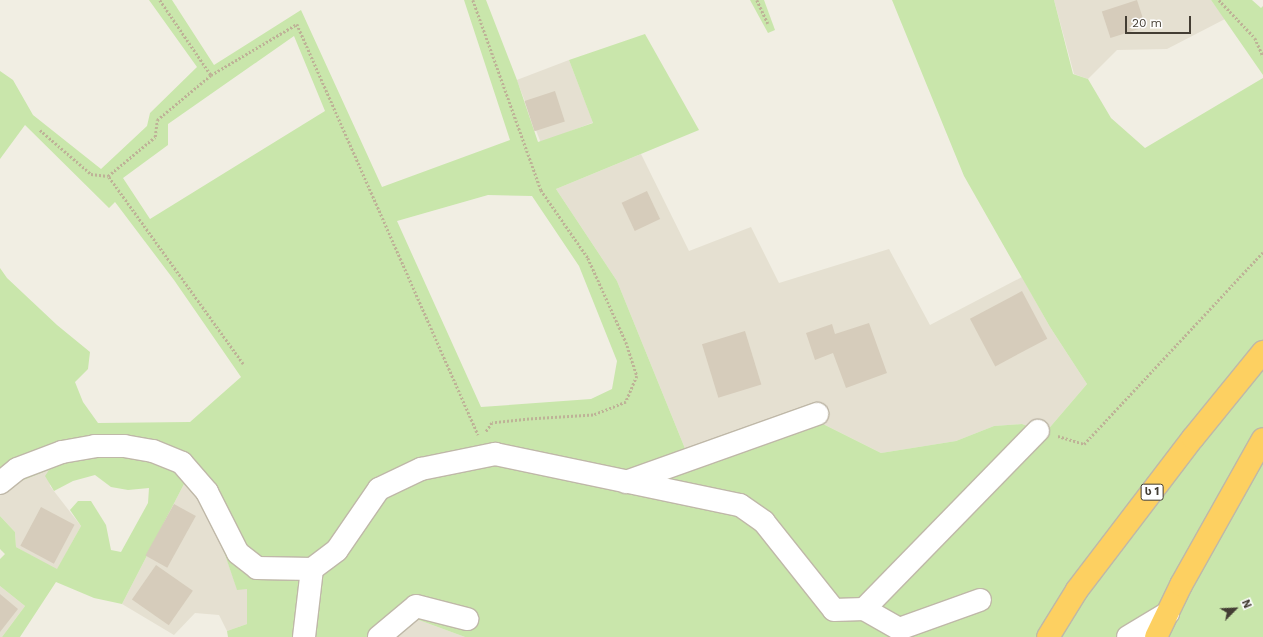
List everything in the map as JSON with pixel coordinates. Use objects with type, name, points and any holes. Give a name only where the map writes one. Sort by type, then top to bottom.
[{"type":"highway","name":"ს 1","points":[[1048,637],[1077,590],[1193,438],[1263,352]]},
{"type":"highway","points":[[1156,637],[1263,439]]},
{"type":"street","points":[[625,482],[818,414]]},
{"type":"street","points":[[864,609],[1038,431]]},
{"type":"street","points":[[0,483],[17,469],[62,452],[95,446],[124,446],[153,451],[182,463],[207,492],[238,553],[257,568],[312,569],[337,550],[379,489],[421,469],[480,449],[495,454],[625,482],[740,505],[764,522],[834,610],[864,609],[899,628],[980,600]]},
{"type":"street","points":[[304,637],[312,569]]},
{"type":"street","points":[[379,637],[416,606],[467,620]]},
{"type":"street","points":[[1128,637],[1168,613]]},
{"type":"path","points":[[160,0],[211,75]]},
{"type":"path","points":[[473,0],[541,190],[588,258],[626,342],[637,376],[626,402],[593,416],[529,419],[492,423],[480,449]]},
{"type":"path","points":[[757,0],[768,24]]},
{"type":"path","points":[[1219,0],[1255,38],[1263,56]]},
{"type":"path","points":[[40,130],[91,174],[108,176],[155,137],[158,120],[211,75],[298,24],[480,449]]},
{"type":"path","points":[[108,176],[243,364]]},
{"type":"path","points":[[1038,431],[1084,444],[1263,252]]},
{"type":"shaded area","points":[[1054,0],[1211,0],[1225,19],[1167,49],[1117,50],[1088,79],[1074,74]]},
{"type":"shaded area","points":[[569,60],[593,123],[541,143],[517,80]]},
{"type":"shaded area","points":[[641,154],[689,251],[751,227],[779,283],[889,249],[930,325],[1022,277],[1050,327],[1087,384],[1045,433],[1022,424],[994,426],[956,441],[881,453],[821,423],[686,451],[617,281],[556,189]]},
{"type":"shaded area","points":[[49,469],[50,486],[81,526],[57,570],[16,547],[15,532],[0,516],[0,494],[16,483]]},
{"type":"shaded area","points":[[184,484],[201,500],[222,546],[237,589],[247,589],[247,624],[227,631],[219,615],[195,613],[174,635],[122,604]]},
{"type":"shaded area","points":[[0,586],[25,606],[2,637],[0,637]]},
{"type":"shaded area","points":[[416,619],[465,637],[394,637]]},
{"type":"green space","points":[[149,0],[172,0],[214,65],[301,10],[382,187],[510,140],[464,0],[486,0],[517,80],[538,142],[593,123],[569,60],[645,34],[699,130],[556,189],[617,281],[686,451],[821,423],[881,453],[956,441],[994,426],[1022,424],[1045,433],[1087,384],[1050,327],[964,176],[892,0],[1054,0],[1073,74],[1088,79],[1111,118],[1145,148],[1263,78],[1263,637],[465,637],[416,619],[394,637],[228,637],[227,631],[247,624],[247,589],[237,590],[222,546],[201,500],[184,484],[122,604],[94,598],[56,582],[20,637],[2,637],[25,606],[0,586],[0,559],[5,554],[0,549],[0,516],[15,532],[16,547],[57,569],[81,526],[70,510],[78,501],[91,501],[106,525],[111,550],[121,552],[148,503],[149,488],[128,490],[111,487],[95,475],[73,481],[54,491],[45,476],[49,470],[16,483],[0,494],[0,268],[7,278],[57,325],[90,352],[88,369],[75,382],[83,402],[98,423],[190,422],[241,377],[174,280],[115,202],[109,208],[25,125],[0,159],[0,71],[13,80],[33,115],[101,169],[147,126],[150,113],[197,67]],"holes":[[[294,36],[325,111],[150,219],[123,178],[168,145],[168,124]],[[488,195],[532,196],[579,266],[617,361],[612,389],[591,399],[481,407],[397,221]]]},
{"type":"green space","points":[[750,0],[764,0],[775,30],[768,33]]},
{"type":"green space","points":[[1211,0],[1252,0],[1261,8],[1263,6],[1263,75]]},
{"type":"building","points":[[1137,0],[1146,27],[1110,38],[1102,11]]},
{"type":"building","points":[[555,91],[565,121],[534,131],[525,101]]},
{"type":"building","points":[[647,191],[660,219],[635,231],[622,203]]},
{"type":"building","points":[[1022,291],[1047,339],[995,366],[970,319]]},
{"type":"building","points":[[869,323],[887,373],[846,388],[833,353],[815,360],[806,333],[832,324],[835,334]]},
{"type":"building","points":[[745,331],[761,385],[718,398],[702,344]]},
{"type":"building","points":[[174,504],[196,516],[167,568],[145,556]]},
{"type":"building","points":[[41,507],[75,525],[54,564],[20,546]]},
{"type":"building","points":[[156,565],[193,591],[169,625],[132,599]]},
{"type":"building","points":[[0,594],[18,609],[0,632]]}]
